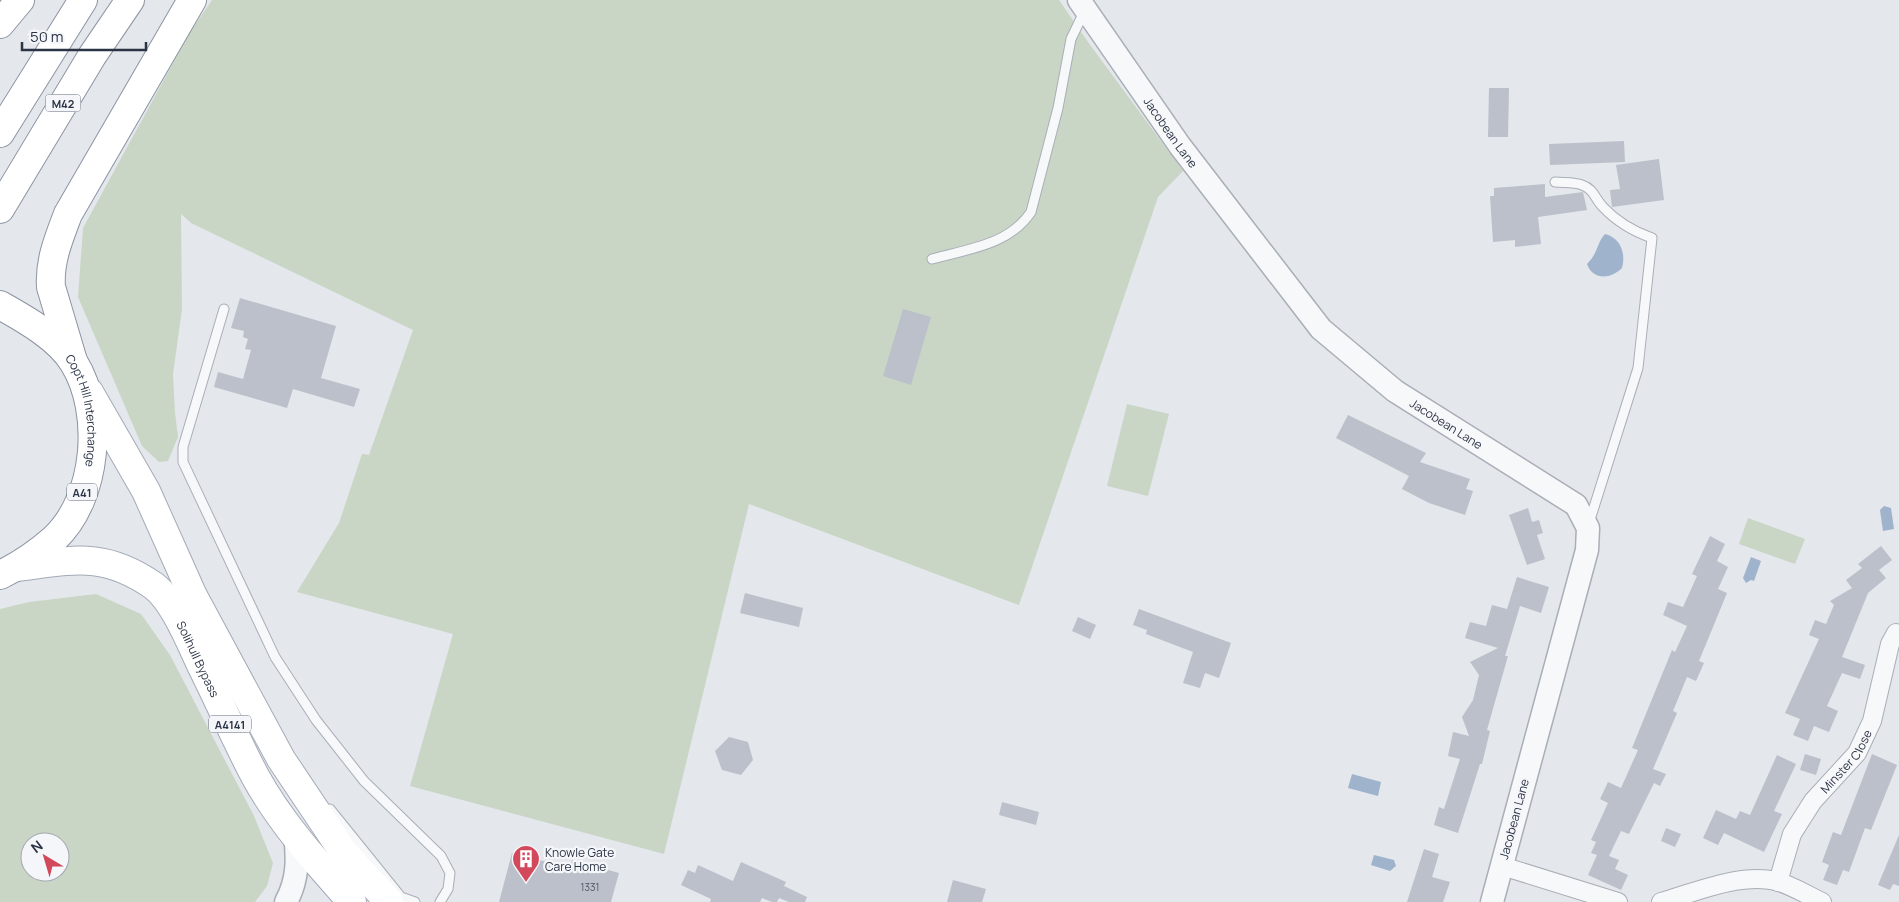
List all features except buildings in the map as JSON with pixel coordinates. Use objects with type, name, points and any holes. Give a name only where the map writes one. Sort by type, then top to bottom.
[{"type":"main road","points":[[0,24],[20,0]]},
{"type":"main road","points":[[0,133],[83,0]]},
{"type":"main road","name":"M42","points":[[0,209],[92,56],[130,0]]},
{"type":"main road","points":[[73,361],[51,287],[50,274],[56,245],[68,214],[192,0]]},
{"type":"main road","name":"Copt Hill Interchange","points":[[4,307],[45,332],[73,361],[89,392],[94,437],[91,463],[75,511],[54,538],[8,571]]},
{"type":"main road","name":"Solihull Bypass","points":[[89,392],[146,491],[193,596],[246,696]]},
{"type":"main road","name":"Solihull Bypass","points":[[8,571],[76,559],[102,561],[122,568],[156,588],[180,620],[256,777],[273,807],[324,871],[352,902]]},
{"type":"main road","points":[[246,696],[257,738],[299,814],[323,847],[326,857],[324,871]]},
{"type":"main road","name":"A4141","points":[[246,696],[281,759],[314,796],[344,853],[389,902]]},
{"type":"street","name":"Jacobean Lane","points":[[1082,5],[1180,146],[1321,329],[1395,391],[1576,505],[1588,528],[1587,550],[1492,902]]},
{"type":"street","name":"Minster Close","points":[[1778,882],[1792,834],[1813,801],[1857,753],[1872,721],[1890,644],[1896,633]]},
{"type":"street","points":[[286,902],[295,886],[297,854],[295,835]]},
{"type":"street","points":[[1502,866],[1618,902]]},
{"type":"street","points":[[295,902],[324,871]]},
{"type":"street","points":[[1662,902],[1718,885],[1760,878],[1778,882],[1822,902]]},
{"type":"lane","points":[[932,260],[998,242],[1023,224],[1031,212],[1058,108],[1071,39],[1082,5]]},
{"type":"lane","points":[[1555,182],[1574,183],[1592,190],[1602,206],[1612,216],[1652,238],[1638,368],[1588,528]]},
{"type":"lane","points":[[224,309],[183,447],[183,462],[275,657],[316,720],[364,781],[441,856],[450,873],[448,889],[438,902]]},
{"type":"lane","points":[[314,796],[401,897],[415,902]]},
{"type":"green space","points":[[212,0],[1059,0],[1183,171],[1158,197],[1019,605],[749,504],[664,854],[410,786],[453,634],[297,592],[339,523],[362,454],[369,455],[413,330],[191,223],[181,214],[182,309],[173,374],[178,437],[168,461],[159,462],[142,446],[78,297],[83,228],[190,32]]},
{"type":"green space","points":[[1127,404],[1169,414],[1148,496],[1107,486]]},
{"type":"green space","points":[[1748,518],[1805,539],[1795,564],[1739,544]]},
{"type":"green space","points":[[96,594],[141,614],[170,655],[254,816],[273,863],[267,886],[255,902],[0,902],[0,609],[29,602]]},
{"type":"water","points":[[1605,234],[1615,239],[1621,247],[1623,263],[1622,268],[1618,272],[1608,276],[1598,276],[1590,270],[1587,264],[1594,256]]},
{"type":"water","points":[[1884,506],[1891,508],[1894,529],[1883,531],[1880,510]]},
{"type":"water","points":[[1751,557],[1761,561],[1754,581],[1751,580],[1746,583],[1743,578]]},
{"type":"water","points":[[1352,774],[1381,782],[1378,796],[1348,788]]},
{"type":"water","points":[[1374,855],[1394,860],[1396,866],[1390,871],[1371,865]]},
{"type":"place","name":"Knowle Gate Care Home","points":[[526,883]]}]
